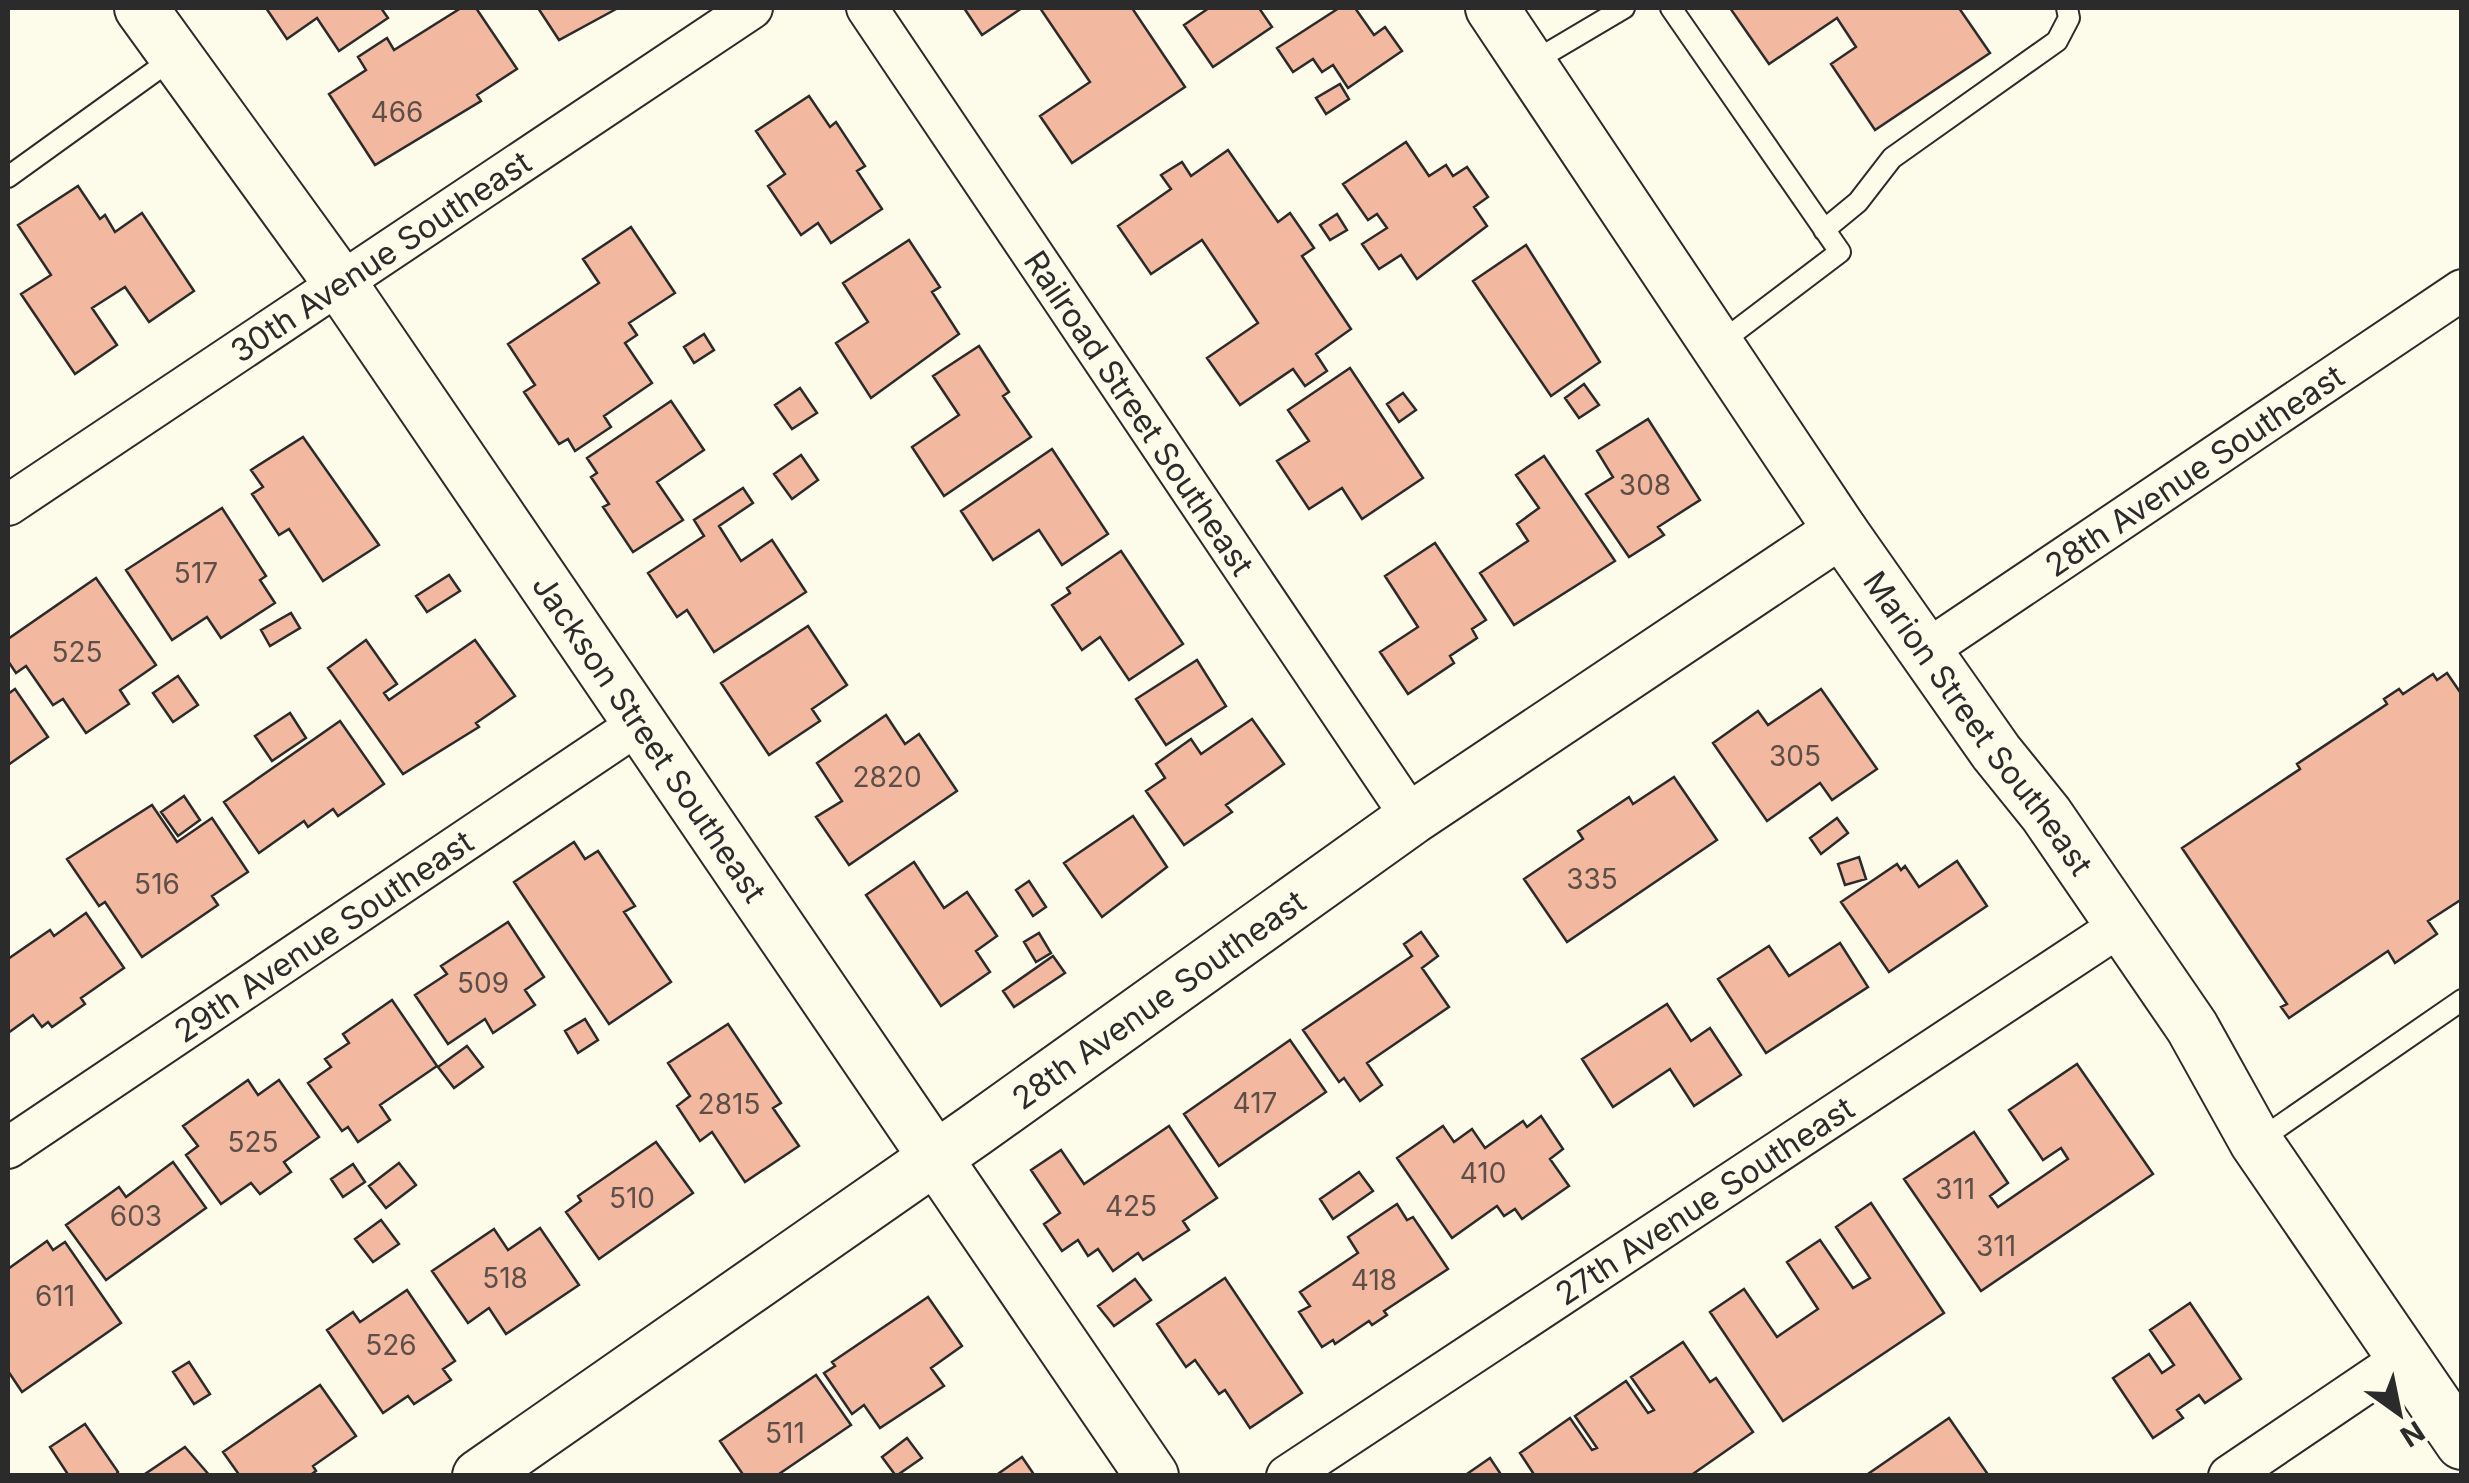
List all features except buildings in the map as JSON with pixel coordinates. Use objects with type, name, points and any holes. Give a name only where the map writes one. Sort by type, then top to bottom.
[{"type":"street","name":"Jackson Street Southeast","points":[[140,8],[178,55],[340,283],[1152,1476]]},
{"type":"street","name":"30th Avenue Southeast","points":[[8,505],[752,8]]},
{"type":"street","name":"Railroad Street Southeast","points":[[867,8],[1412,818]]},
{"type":"street","name":"Marion Street Southeast","points":[[1492,8],[1841,530],[2192,1026],[2256,1142],[2462,1443]]},
{"type":"street","name":"28th Avenue Southeast","points":[[1927,650],[2462,290]]},
{"type":"street","name":"28th Avenue Southeast","points":[[479,1476],[934,1159],[1412,818],[1841,530]]},
{"type":"street","name":"29th Avenue Southeast","points":[[8,1148],[640,723]]},
{"type":"street","name":"27th Avenue Southeast","points":[[1287,1476],[2120,926]]},
{"type":"street","points":[[2229,1476],[2402,1358]]},
{"type":"lane","points":[[1531,63],[1624,8]]},
{"type":"lane","points":[[1671,8],[1840,252],[1717,345]]},
{"type":"lane","points":[[1824,230],[1858,202],[1892,158],[2057,42],[2068,18],[2067,8]]},
{"type":"lane","points":[[8,178],[178,55]]},
{"type":"lane","points":[[2256,1142],[2462,1000]]}]
